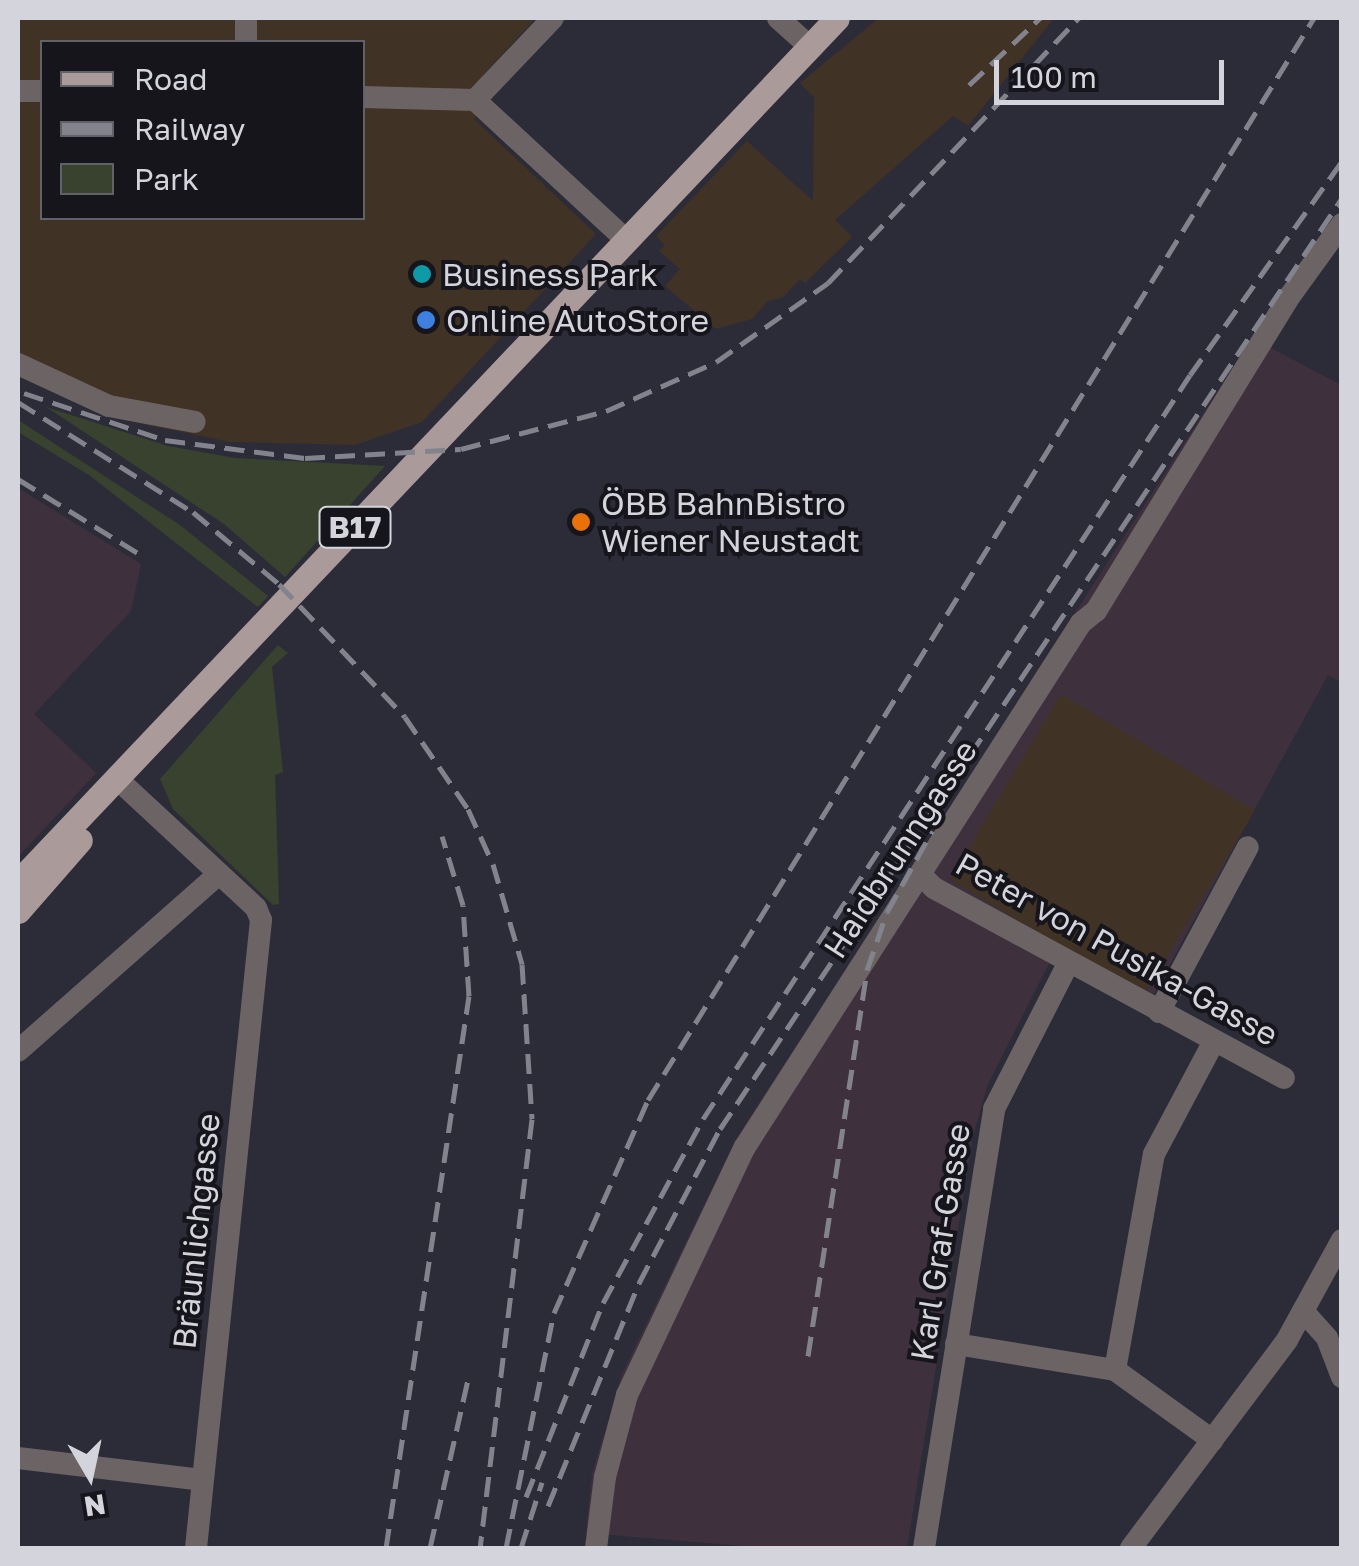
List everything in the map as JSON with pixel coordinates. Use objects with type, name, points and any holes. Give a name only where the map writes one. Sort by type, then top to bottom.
[{"type":"main road","name":"B17","points":[[18,882],[192,706],[837,18]]},
{"type":"main road","name":"B17","points":[[18,911],[127,788],[192,706]]},
{"type":"street","points":[[475,100],[553,18]]},
{"type":"street","points":[[778,18],[809,46]]},
{"type":"street","points":[[365,97],[475,100],[626,240]]},
{"type":"street","name":"Haidbrunngasse","points":[[597,1548],[605,1477],[627,1396],[745,1147],[1080,623],[1096,611],[1286,300],[1342,224]]},
{"type":"street","points":[[18,364],[110,406],[194,422]]},
{"type":"street","points":[[18,1051],[219,874],[127,788]]},
{"type":"street","points":[[1159,1012],[1248,847]]},
{"type":"street","name":"Bräunlichgasse","points":[[196,1548],[261,920],[219,874]]},
{"type":"street","name":"Peter von Pusika-Gasse","points":[[922,874],[934,888],[1284,1078]]},
{"type":"street","name":"Karl Graf-Gasse","points":[[924,1548],[994,1109],[1069,962]]},
{"type":"street","points":[[1116,1370],[1154,1154],[1214,1041]]},
{"type":"street","points":[[1131,1548],[1303,1311],[1342,1240]]},
{"type":"street","points":[[1303,1311],[1326,1338],[1342,1377]]},
{"type":"street","points":[[956,1344],[1116,1370],[1212,1440]]},
{"type":"street","points":[[18,1458],[202,1480]]},
{"type":"shaded area","points":[[18,18],[536,18],[484,74],[475,120],[596,234],[422,422],[355,445],[230,442],[138,423],[18,374]]},
{"type":"shaded area","points":[[879,18],[1054,18],[968,126],[953,116],[835,220],[852,237],[805,283],[800,279],[782,298],[768,301],[752,319],[716,329],[665,286],[680,269],[659,251],[665,245],[656,236],[747,141],[813,201],[814,97],[800,83]]},
{"type":"shaded area","points":[[1252,338],[1341,385],[1341,682],[1328,675],[1152,997],[1059,944],[988,1084],[973,1136],[907,1548],[766,1548],[586,1533],[592,1474],[622,1374],[736,1139]]},
{"type":"shaded area","points":[[18,488],[141,564],[131,611],[34,714],[96,773],[18,857]]},
{"type":"shaded area","points":[[1061,694],[1255,810],[1143,996],[950,879]]},
{"type":"green space","points":[[46,407],[168,446],[235,458],[385,466],[285,577],[224,524]]},
{"type":"green space","points":[[18,420],[180,525],[268,596],[258,607],[89,475],[18,432]]},
{"type":"green space","points":[[278,645],[288,653],[272,667],[283,772],[275,775],[279,904],[273,905],[173,809],[160,779]]},
{"type":"railway","points":[[969,85],[1040,18]]},
{"type":"railway","points":[[24,393],[165,440],[305,458],[461,449],[606,411],[716,362],[828,283],[1079,18]]},
{"type":"railway","points":[[506,1548],[554,1313],[648,1100],[1314,18]]},
{"type":"railway","points":[[526,1497],[603,1303],[703,1119],[1190,375],[1342,161]]},
{"type":"railway","points":[[548,1506],[639,1283],[720,1129],[1342,198]]},
{"type":"railway","points":[[18,402],[193,512],[279,584],[405,717],[468,809],[493,864],[522,964],[532,1119],[480,1548]]},
{"type":"railway","points":[[18,479],[141,555]]},
{"type":"railway","points":[[808,1356],[867,970],[887,912],[932,831]]},
{"type":"railway","points":[[386,1548],[469,996],[463,905],[442,836]]},
{"type":"railway","points":[[430,1548],[469,1375]]},
{"type":"railway","points":[[521,1548],[542,1482]]},
{"type":"place","name":"Business Park","points":[[422,274]]},
{"type":"place","name":"Online AutoStore","points":[[426,320]]},
{"type":"place","name":"ÖBB BahnBistro Wiener Neustadt","points":[[581,522]]}]
